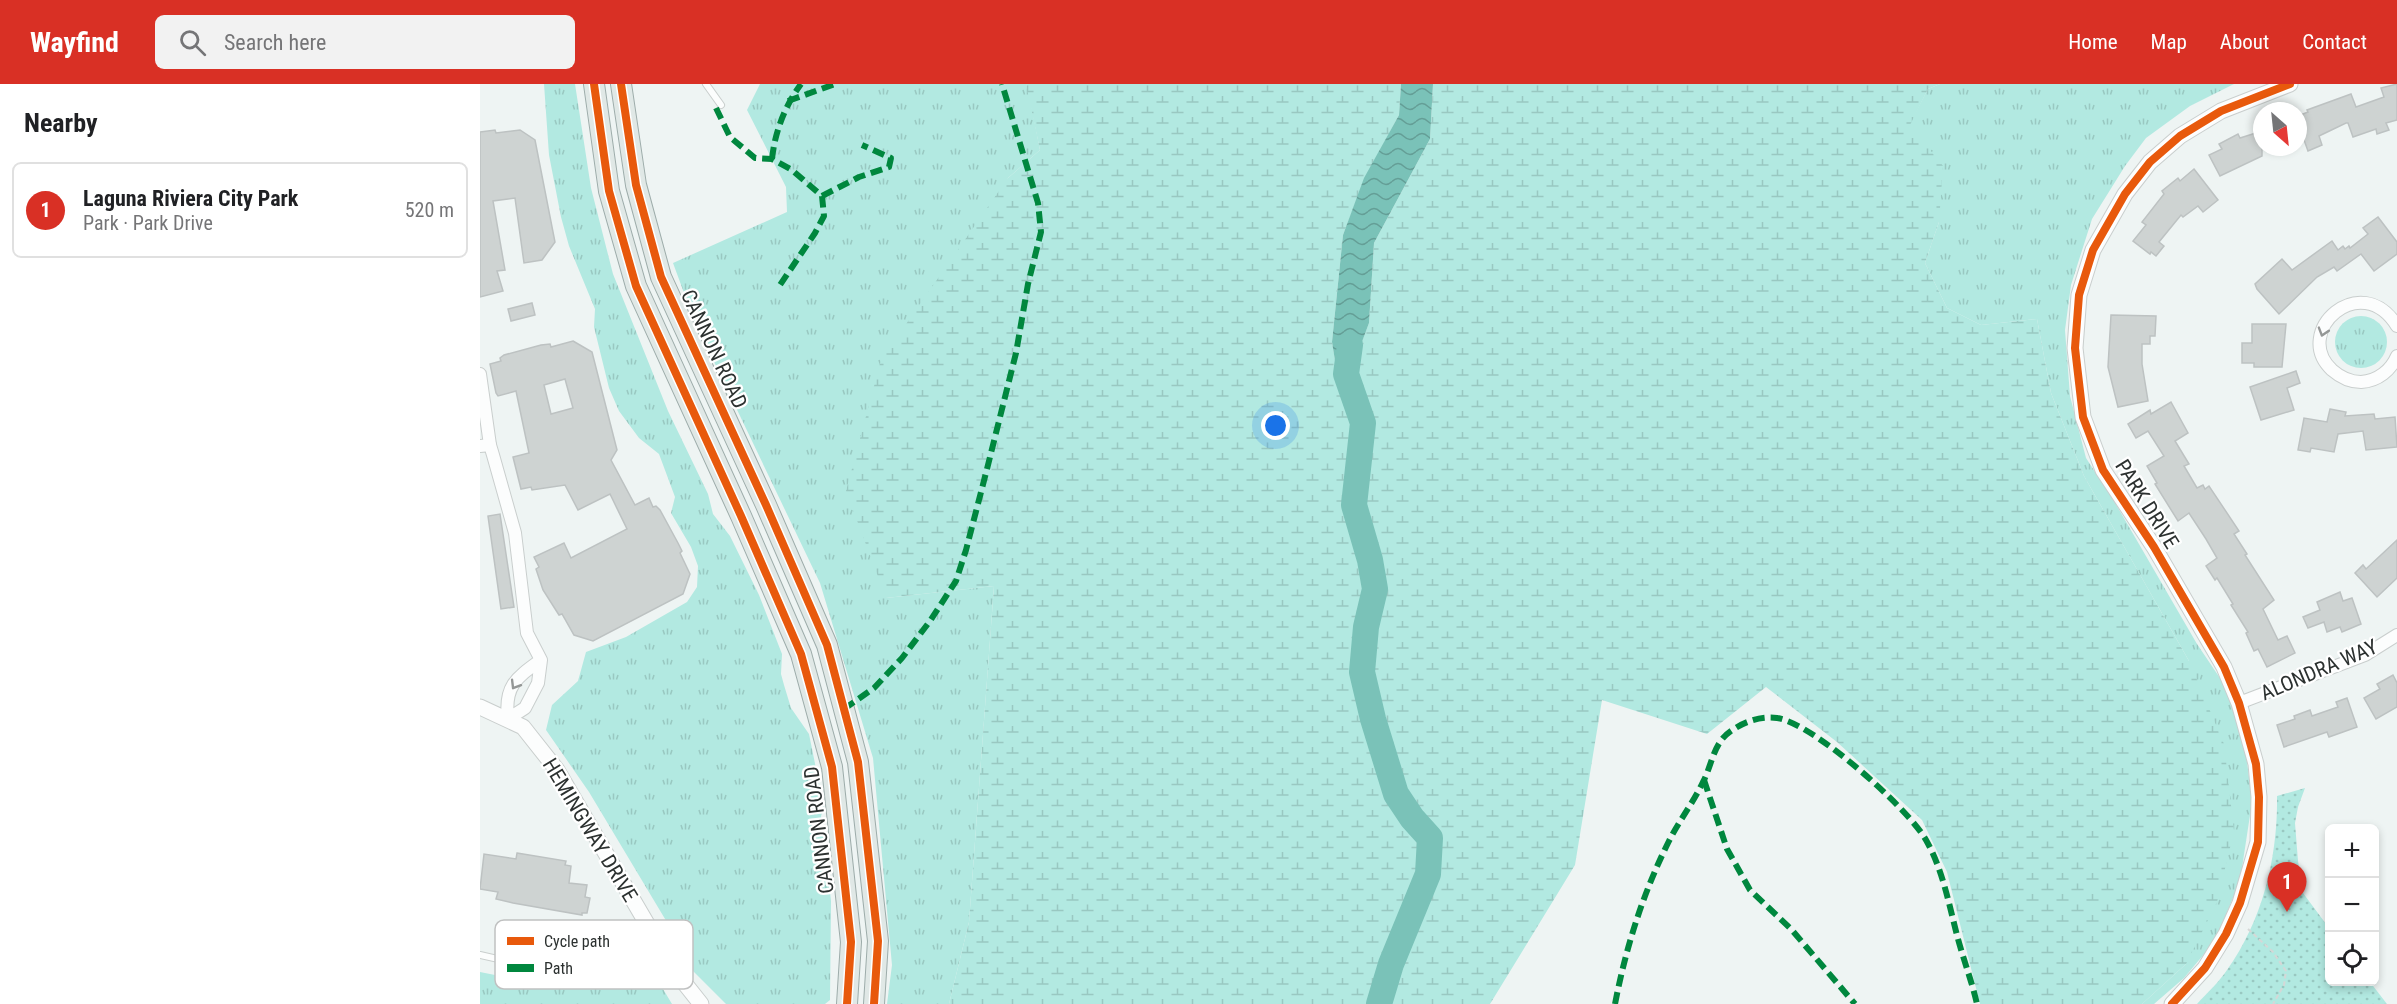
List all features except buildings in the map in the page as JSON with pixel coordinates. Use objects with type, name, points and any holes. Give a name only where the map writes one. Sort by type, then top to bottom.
[{"type":"main road","name":"CANNON ROAD","points":[[594,84],[609,191],[636,286],[741,516],[804,665],[832,767],[851,942],[847,1004]]},
{"type":"main road","name":"CANNON ROAD","points":[[621,84],[636,185],[661,277],[766,505],[830,656],[858,762],[878,941],[874,1004]]},
{"type":"street","name":"PARK DRIVE","points":[[2172,1004],[2205,968],[2226,934],[2240,903],[2258,842],[2259,797],[2256,764],[2239,703],[2224,667],[2160,556],[2103,470],[2083,417],[2075,348],[2079,295],[2093,250],[2125,194],[2150,162],[2180,136],[2221,111],[2290,84]]},
{"type":"street","points":[[2395,317],[2380,307],[2367,303],[2353,303],[2340,308],[2330,316],[2322,328],[2320,342],[2322,355],[2329,367],[2338,376],[2350,381],[2362,382],[2375,379],[2386,373],[2397,356]]},
{"type":"street","points":[[480,374],[485,446],[515,533],[527,633],[542,660],[538,682],[525,708],[508,719],[506,701],[517,678],[542,660]]},
{"type":"street","name":"ALONDRA WAY","points":[[2239,703],[2365,655],[2397,635]]},
{"type":"street","name":"HEMINGWAY DRIVE","points":[[480,707],[523,727],[557,770],[644,920]]},
{"type":"street","name":"HEMINGWAY DRIVE","points":[[689,989],[700,1004]]},
{"type":"lane","points":[[706,84],[721,105]]},
{"type":"lane","points":[[480,955],[495,958]]},
{"type":"path","points":[[2248,929],[2273,952],[2286,971],[2284,985],[2273,1004]]},
{"type":"green space","points":[[544,84],[575,84],[591,188],[613,274],[668,411],[708,494],[713,514],[730,536],[759,595],[782,654],[781,674],[791,708],[809,734],[824,808],[821,816],[831,901],[830,1000],[825,1004],[726,1004],[693,971],[693,920],[666,920],[589,792],[546,730],[552,705],[578,681],[586,652],[626,637],[687,602],[697,587],[698,566],[691,547],[671,513],[675,497],[659,454],[639,438],[619,411],[609,388],[594,327],[595,309],[569,246],[549,155]]},
{"type":"green space","points":[[760,84],[1026,84],[1028,89],[1040,150],[1008,178],[886,598],[994,586],[969,922],[949,1004],[887,1004],[892,965],[873,758],[820,583],[694,320],[673,263],[787,212],[786,187],[747,110]]},
{"type":"green space","points":[[1026,84],[1401,84],[1399,115],[1365,178],[1343,235],[1332,342],[1341,396],[1369,323],[1374,243],[1430,139],[1433,84],[1940,84],[1928,89],[1910,125],[1943,166],[1939,222],[1925,263],[1947,308],[1981,325],[2037,319],[2051,393],[2084,476],[2189,661],[2224,744],[2234,831],[2217,902],[2186,964],[2142,1004],[1980,1004],[1947,872],[1922,820],[1837,742],[1766,687],[1707,734],[1602,700],[1575,865],[1490,1004],[949,1004],[969,922],[994,586],[886,598],[846,491],[881,360],[1008,178],[1040,150]]},
{"type":"green space","points":[[1940,84],[2234,84],[2190,106],[2146,138],[2125,166],[2092,219],[2071,285],[2065,330],[2070,396],[2086,458],[2114,501],[2197,644],[2226,687],[2245,745],[2252,802],[2240,881],[2215,941],[2184,978],[2154,1004],[2142,1004],[2186,964],[2189,661],[2084,476],[2051,393],[2037,319],[1981,325],[1947,308],[1925,263],[1939,222],[1909,125],[1928,89]]},
{"type":"green space","points":[[2356,316],[2366,316],[2380,323],[2387,342],[2380,361],[2366,368],[2356,368],[2346,364],[2339,357],[2335,347],[2335,337],[2339,327],[2346,320]]},
{"type":"green space","points":[[2305,788],[2295,823],[2298,861],[2303,893],[2325,923],[2325,986],[2373,986],[2387,1004],[2197,1004],[2217,983],[2240,951],[2259,909],[2275,841],[2277,796]]},
{"type":"green space","points":[[480,972],[495,975],[495,989],[663,989],[672,1004],[480,1004]]},
{"type":"water","points":[[1401,84],[1433,84],[1430,139],[1374,243],[1369,323],[1341,398],[1332,342],[1343,235],[1364,178],[1399,115]]},
{"type":"waterway","points":[[1350,345],[1346,374],[1363,423],[1354,505],[1370,560],[1375,589],[1366,627],[1362,672],[1373,719],[1396,794],[1412,818],[1430,838],[1428,874],[1391,964],[1379,1004]]},
{"type":"marked path","points":[[772,159],[782,119],[801,84]]},
{"type":"marked path","points":[[788,101],[835,84]]},
{"type":"marked path","points":[[844,709],[874,688],[902,658],[956,581],[987,469],[1016,353],[1028,284],[1041,232],[1038,203],[1002,84]]},
{"type":"marked path","points":[[716,108],[730,137],[755,158],[772,159],[792,170],[822,196],[824,216],[780,285]]},
{"type":"marked path","points":[[822,196],[859,177],[889,167],[891,158],[862,145]]},
{"type":"marked path","points":[[1615,1004],[1624,962],[1643,900],[1669,841],[1703,782],[1718,746],[1727,734],[1739,726],[1749,721],[1766,718],[1777,718],[1793,723],[1835,750],[1880,789],[1916,826],[1932,851],[1941,876],[1977,1004]]},
{"type":"marked path","points":[[1704,780],[1727,849],[1750,890],[1791,929],[1855,1004]]},
{"type":"cycle path","points":[[594,84],[609,191],[636,286],[801,654],[832,767],[851,942],[847,1004]]},
{"type":"cycle path","points":[[621,84],[636,185],[661,277],[766,505],[827,645],[858,762],[878,941],[874,1004]]},
{"type":"cycle path","points":[[2172,1004],[2205,968],[2226,934],[2240,903],[2258,842],[2259,797],[2256,764],[2239,703],[2224,667],[2154,547],[2103,470],[2083,417],[2075,348],[2079,295],[2093,250],[2125,194],[2150,162],[2180,136],[2221,111],[2290,84]]},
{"type":"place","name":"Laguna Riviera City Park","points":[[2287,912]]}]
